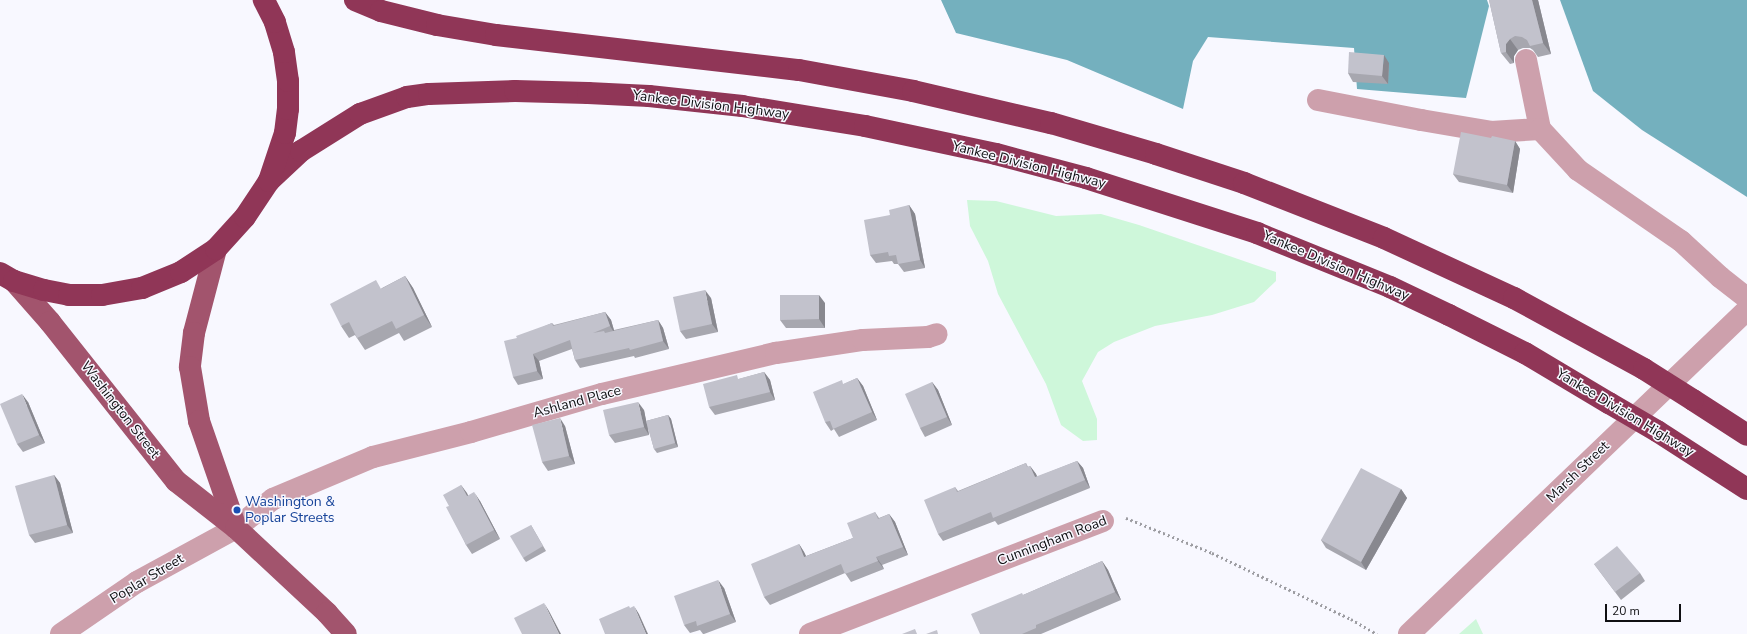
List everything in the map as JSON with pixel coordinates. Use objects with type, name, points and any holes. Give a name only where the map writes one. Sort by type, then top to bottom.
[{"type":"highway","points":[[7,277],[44,290],[69,294],[102,295],[142,288],[181,272],[216,249],[246,218],[269,181],[285,133],[288,109],[288,80],[284,52],[278,30],[264,0]]},
{"type":"highway","points":[[355,0],[381,12],[437,25],[496,35],[798,70],[913,90],[1051,123],[1156,154],[1244,184],[1370,232],[1514,298],[1644,369],[1747,435]]},
{"type":"highway","name":"Yankee Division Highway","points":[[269,181],[302,151],[360,114],[407,97],[429,94],[515,91],[649,96],[742,106],[865,126],[996,154],[1086,178],[1257,233],[1390,288],[1449,315],[1525,353],[1657,431],[1747,489]]},
{"type":"main road","name":"Washington Street","points":[[216,249],[194,333],[190,367],[199,421],[236,528]]},
{"type":"main road","name":"Washington Street","points":[[7,277],[50,322],[176,481],[236,528],[327,613],[346,634]]},
{"type":"street","points":[[1526,60],[1540,129],[1578,170],[1681,241],[1720,277],[1747,298]]},
{"type":"street","points":[[1318,100],[1491,132],[1540,129]]},
{"type":"street","name":"Marsh Street","points":[[1409,634],[1747,310]]},
{"type":"street","name":"Ashland Place","points":[[236,528],[273,499],[373,457],[471,432],[602,394],[776,353],[863,340],[928,337],[937,334]]},
{"type":"street","name":"Cunningham Road","points":[[810,634],[1103,521]]},
{"type":"street","name":"Poplar Street","points":[[61,634],[137,582],[236,528]]},
{"type":"path","name":"Cunningham Road","points":[[1103,521],[1114,517],[1129,518],[1179,538],[1351,619],[1377,634]]},
{"type":"green space","points":[[967,200],[996,201],[1056,216],[1101,214],[1139,225],[1276,272],[1276,281],[1254,302],[1212,315],[1155,326],[1114,342],[1098,352],[1082,381],[1097,419],[1097,440],[1083,441],[1061,425],[1046,384],[998,294],[988,261],[970,226]]},
{"type":"green space","points":[[1476,619],[1483,634],[1459,634]]},
{"type":"water","points":[[941,0],[1487,0],[1489,6],[1466,98],[1357,89],[1354,48],[1208,37],[1193,61],[1183,109],[1067,60],[956,33]]},
{"type":"water","points":[[1560,0],[1747,0],[1747,197],[1642,130],[1593,91]]},
{"type":"building","points":[[1489,0],[1532,0],[1543,43],[1530,46],[1527,40],[1522,37],[1515,36],[1506,44],[1506,52],[1501,53]]},
{"type":"building","points":[[1349,52],[1384,55],[1382,76],[1348,73]]},
{"type":"building","points":[[1461,132],[1515,141],[1507,185],[1453,174]]},
{"type":"building","points":[[909,205],[920,260],[898,264],[896,255],[889,256],[888,252],[870,255],[864,220],[890,215],[889,210]]},
{"type":"building","points":[[405,276],[424,315],[396,329],[392,321],[357,338],[349,322],[341,326],[330,304],[376,280],[381,289]]},
{"type":"building","points":[[705,290],[712,324],[680,331],[673,297]]},
{"type":"building","points":[[780,295],[819,295],[819,319],[780,320]]},
{"type":"building","points":[[605,312],[610,326],[593,333],[604,331],[605,333],[658,320],[663,341],[630,350],[629,348],[575,360],[570,340],[533,354],[537,371],[513,377],[504,341],[517,338],[516,336],[552,323],[553,326]]},
{"type":"building","points":[[764,372],[770,392],[709,407],[703,384],[737,375],[738,379]]},
{"type":"building","points":[[857,378],[872,412],[833,429],[830,421],[825,422],[813,392],[842,380],[843,384]]},
{"type":"building","points":[[932,382],[947,417],[920,428],[905,394]]},
{"type":"building","points":[[22,394],[39,435],[17,444],[0,404]]},
{"type":"building","points":[[638,402],[644,427],[609,435],[603,410]]},
{"type":"building","points":[[668,415],[675,443],[654,449],[646,421]]},
{"type":"building","points":[[560,418],[569,456],[542,462],[532,425]]},
{"type":"building","points":[[1077,461],[1085,480],[993,518],[991,512],[938,534],[924,500],[955,487],[957,492],[1026,463],[1027,467],[1030,466],[1035,477]]},
{"type":"building","points":[[1361,468],[1401,489],[1361,562],[1321,540]]},
{"type":"building","points":[[54,475],[67,525],[29,535],[15,486]]},
{"type":"building","points":[[461,485],[467,496],[474,492],[494,530],[466,545],[446,507],[449,506],[443,495]]},
{"type":"building","points":[[875,512],[878,519],[889,514],[903,547],[876,557],[878,561],[845,574],[841,564],[764,597],[751,564],[799,544],[804,557],[853,538],[847,523]]},
{"type":"building","points":[[531,525],[543,546],[523,558],[510,536]]},
{"type":"building","points":[[1617,546],[1640,573],[1615,592],[1594,564]]},
{"type":"building","points":[[1102,561],[1115,592],[1036,625],[1036,628],[1022,634],[980,634],[971,614],[1022,593],[1023,595]]},
{"type":"building","points":[[718,580],[730,614],[697,626],[696,621],[684,625],[674,596]]},
{"type":"building","points":[[544,603],[559,634],[522,634],[514,618]]},
{"type":"building","points":[[629,606],[630,608],[634,606],[646,634],[605,634],[599,619]]},
{"type":"building","points":[[915,629],[917,634],[902,634]]},
{"type":"building","points":[[937,630],[938,634],[926,634]]},
{"type":"place","name":"Washington & Poplar Streets","points":[[237,510]]}]
